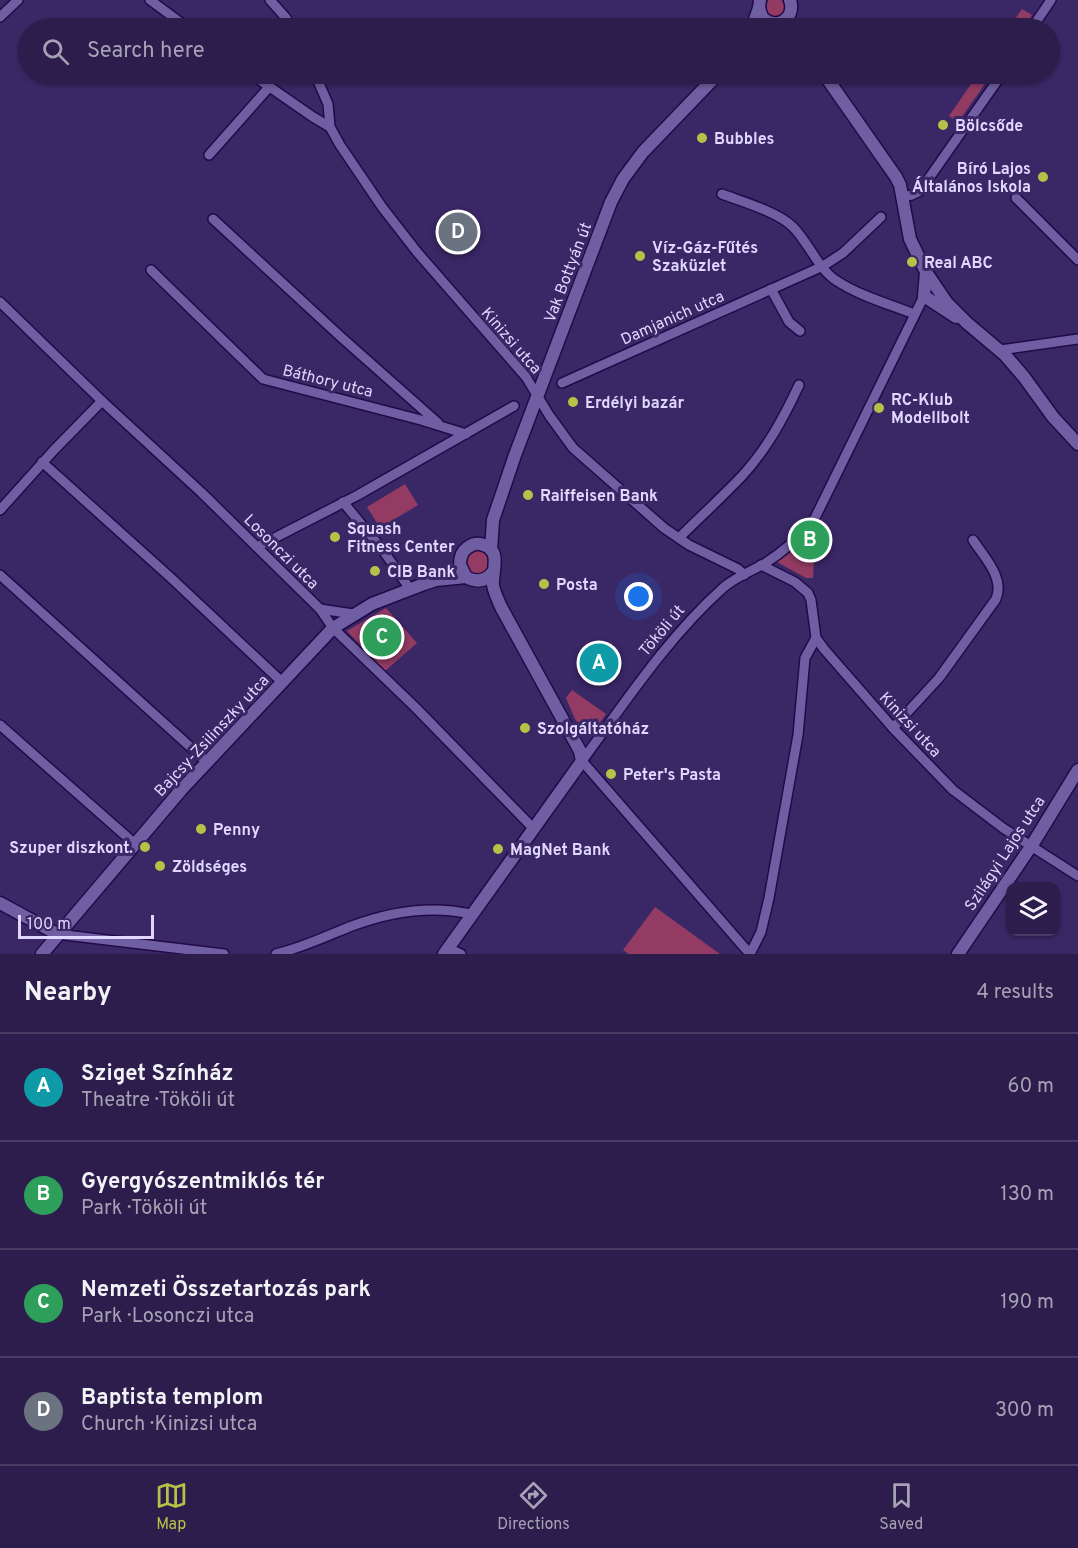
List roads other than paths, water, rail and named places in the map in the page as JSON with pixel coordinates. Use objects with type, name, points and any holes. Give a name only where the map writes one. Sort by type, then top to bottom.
[{"type":"street","points":[[0,17],[18,0]]},
{"type":"street","points":[[150,0],[174,18]]},
{"type":"street","points":[[270,0],[286,18]]},
{"type":"street","points":[[1039,18],[1051,0]]},
{"type":"street","points":[[759,4],[764,18]]},
{"type":"street","points":[[782,18],[791,5]]},
{"type":"street","points":[[267,84],[330,128]]},
{"type":"street","name":"Kinizsi utca","points":[[319,84],[328,104],[330,128],[376,197],[417,252],[526,377],[573,448],[619,490],[679,538],[738,568],[744,574]]},
{"type":"street","name":"Vak Bottyán út","points":[[477,544],[497,505],[608,208],[617,190],[643,152],[709,84]]},
{"type":"street","points":[[831,84],[892,169],[900,186],[910,239],[926,273],[947,303],[1000,350],[1024,377],[1053,417],[1078,444]]},
{"type":"street","points":[[902,196],[920,191],[995,84]]},
{"type":"street","points":[[209,155],[270,86]]},
{"type":"street","points":[[722,194],[784,220],[793,227],[828,274],[846,286],[914,314]]},
{"type":"street","points":[[1016,198],[1078,260]]},
{"type":"street","name":"Damjanich utca","points":[[562,382],[822,266],[843,253],[881,217]]},
{"type":"street","points":[[213,219],[440,425]]},
{"type":"street","name":"Báthory utca","points":[[151,270],[263,379],[440,425],[466,434]]},
{"type":"street","points":[[926,273],[924,296],[968,323]]},
{"type":"street","points":[[771,290],[789,322],[800,332]]},
{"type":"street","name":"Tököli út","points":[[446,951],[648,670],[696,614],[727,584],[761,565],[799,538],[813,522],[924,296]]},
{"type":"street","name":"Losonczi utca","points":[[0,302],[102,401],[202,493],[320,609],[337,632],[416,708],[534,829]]},
{"type":"street","points":[[1000,350],[1078,339]]},
{"type":"street","points":[[679,538],[742,475],[764,448],[783,418],[799,385]]},
{"type":"street","points":[[0,510],[42,462],[102,401]]},
{"type":"street","points":[[257,547],[343,502],[514,406]]},
{"type":"street","points":[[42,462],[178,584],[282,682]]},
{"type":"street","points":[[343,502],[382,549],[410,590]]},
{"type":"street","name":"Vak Bottyán út","points":[[491,550],[491,535],[497,505]]},
{"type":"street","points":[[893,728],[939,678],[996,599],[999,588],[998,579],[973,540]]},
{"type":"street","points":[[493,572],[490,576],[479,580],[466,577],[460,565],[460,558],[465,548],[477,544],[491,550],[496,560],[493,586],[501,608],[580,751],[582,761],[750,954],[761,932],[769,898],[798,735],[805,658],[816,638],[808,593],[795,582],[761,565]]},
{"type":"street","name":"Bajcsy-Zsilinszky utca","points":[[42,954],[207,762],[282,682],[337,632],[353,614],[372,604],[436,580],[460,565]]},
{"type":"street","points":[[0,575],[207,762]]},
{"type":"street","name":"Bajcsy-Zsilinszky utca","points":[[436,580],[466,577]]},
{"type":"street","points":[[479,580],[501,608]]},
{"type":"street","points":[[320,609],[353,614]]},
{"type":"street","name":"Kinizsi utca","points":[[816,638],[857,689],[954,790],[1003,828],[1078,876]]},
{"type":"street","points":[[0,725],[135,844]]},
{"type":"street","name":"Szilágyi Lajos utca","points":[[958,954],[1032,845],[1078,770]]},
{"type":"street","points":[[0,903],[57,934],[224,954]]},
{"type":"street","points":[[276,954],[379,916],[433,910],[471,914]]},
{"type":"street","points":[[446,951],[461,954]]},
{"type":"place","name":"Bölcsőde","points":[[943,125]]},
{"type":"place","name":"Bubbles","points":[[702,138]]},
{"type":"place","name":"Bíró Lajos Általános Iskola","points":[[1043,177]]},
{"type":"place","name":"Baptista templom","points":[[458,232]]},
{"type":"place","name":"Víz-Gáz-Fűtés Szaküzlet","points":[[640,256]]},
{"type":"place","name":"Real ABC","points":[[912,262]]},
{"type":"place","name":"Erdélyi bazár","points":[[573,402]]},
{"type":"place","name":"RC-Klub Modellbolt","points":[[879,408]]},
{"type":"place","name":"Raiffeisen Bank","points":[[528,495]]},
{"type":"place","name":"Squash Fitness Center","points":[[335,537]]},
{"type":"place","name":"Gyergyószentmiklós tér","points":[[810,540]]},
{"type":"place","name":"CIB Bank","points":[[375,571]]},
{"type":"place","name":"Posta","points":[[544,584]]},
{"type":"place","name":"Nemzeti Összetartozás park","points":[[382,637]]},
{"type":"place","name":"Sziget Színház","points":[[599,663]]},
{"type":"place","name":"Szolgáltatóház","points":[[525,728]]},
{"type":"place","name":"Peter's Pasta","points":[[611,774]]},
{"type":"place","name":"Penny","points":[[201,829]]},
{"type":"place","name":"Szuper diszkont.","points":[[145,847]]},
{"type":"place","name":"MagNet Bank","points":[[498,849]]},
{"type":"place","name":"Zöldséges","points":[[160,866]]}]
